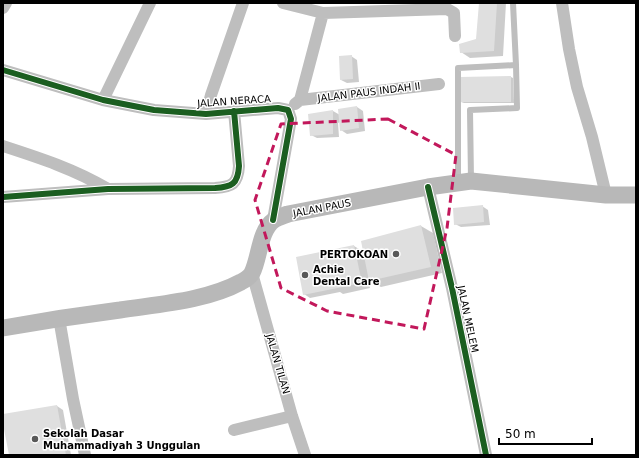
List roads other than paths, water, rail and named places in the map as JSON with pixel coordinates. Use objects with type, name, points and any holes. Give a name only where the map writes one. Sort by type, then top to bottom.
[{"type":"main road","name":"JALAN PAUS","points":[[273,220],[288,214],[428,187],[464,182],[606,196],[636,195]]},
{"type":"main road","points":[[3,328],[59,318],[177,302],[225,289],[242,282],[252,273],[264,236],[273,220]]},
{"type":"street","points":[[3,8],[6,3]]},
{"type":"street","points":[[103,100],[150,3]]},
{"type":"street","points":[[206,114],[211,95],[243,3]]},
{"type":"street","points":[[283,3],[297,5],[323,13],[447,9],[454,13],[455,36]]},
{"type":"street","points":[[562,3],[577,87],[592,137],[606,196]]},
{"type":"street","points":[[273,220],[291,119],[288,110],[300,100],[323,13]]},
{"type":"street","name":"JALAN NERACA","points":[[3,70],[103,100],[154,110],[206,114],[278,108],[288,110]]},
{"type":"street","name":"JALAN PAUS INDAH II","points":[[300,100],[439,84]]},
{"type":"street","points":[[3,197],[108,189],[215,188],[231,186],[236,181],[239,166],[234,111]]},
{"type":"street","points":[[3,146],[66,167],[108,189]]},
{"type":"street","name":"JALAN MELEM","points":[[428,187],[452,288],[486,455]]},
{"type":"street","name":"JALAN TILAN","points":[[252,273],[292,416],[305,455]]},
{"type":"street","points":[[59,318],[73,399],[85,455]]},
{"type":"street","points":[[234,430],[292,416]]},
{"type":"lane","points":[[464,182],[470,110],[517,108],[513,3]]},
{"type":"lane","points":[[464,182],[458,68],[516,65]]},
{"type":"place","name":"PERTOKOAN","points":[[396,254]]},
{"type":"place","name":"Achie Dental Care","points":[[305,275]]},
{"type":"place","name":"Sekolah Dasar Muhammadiyah 3 Unggulan","points":[[35,439]]}]
